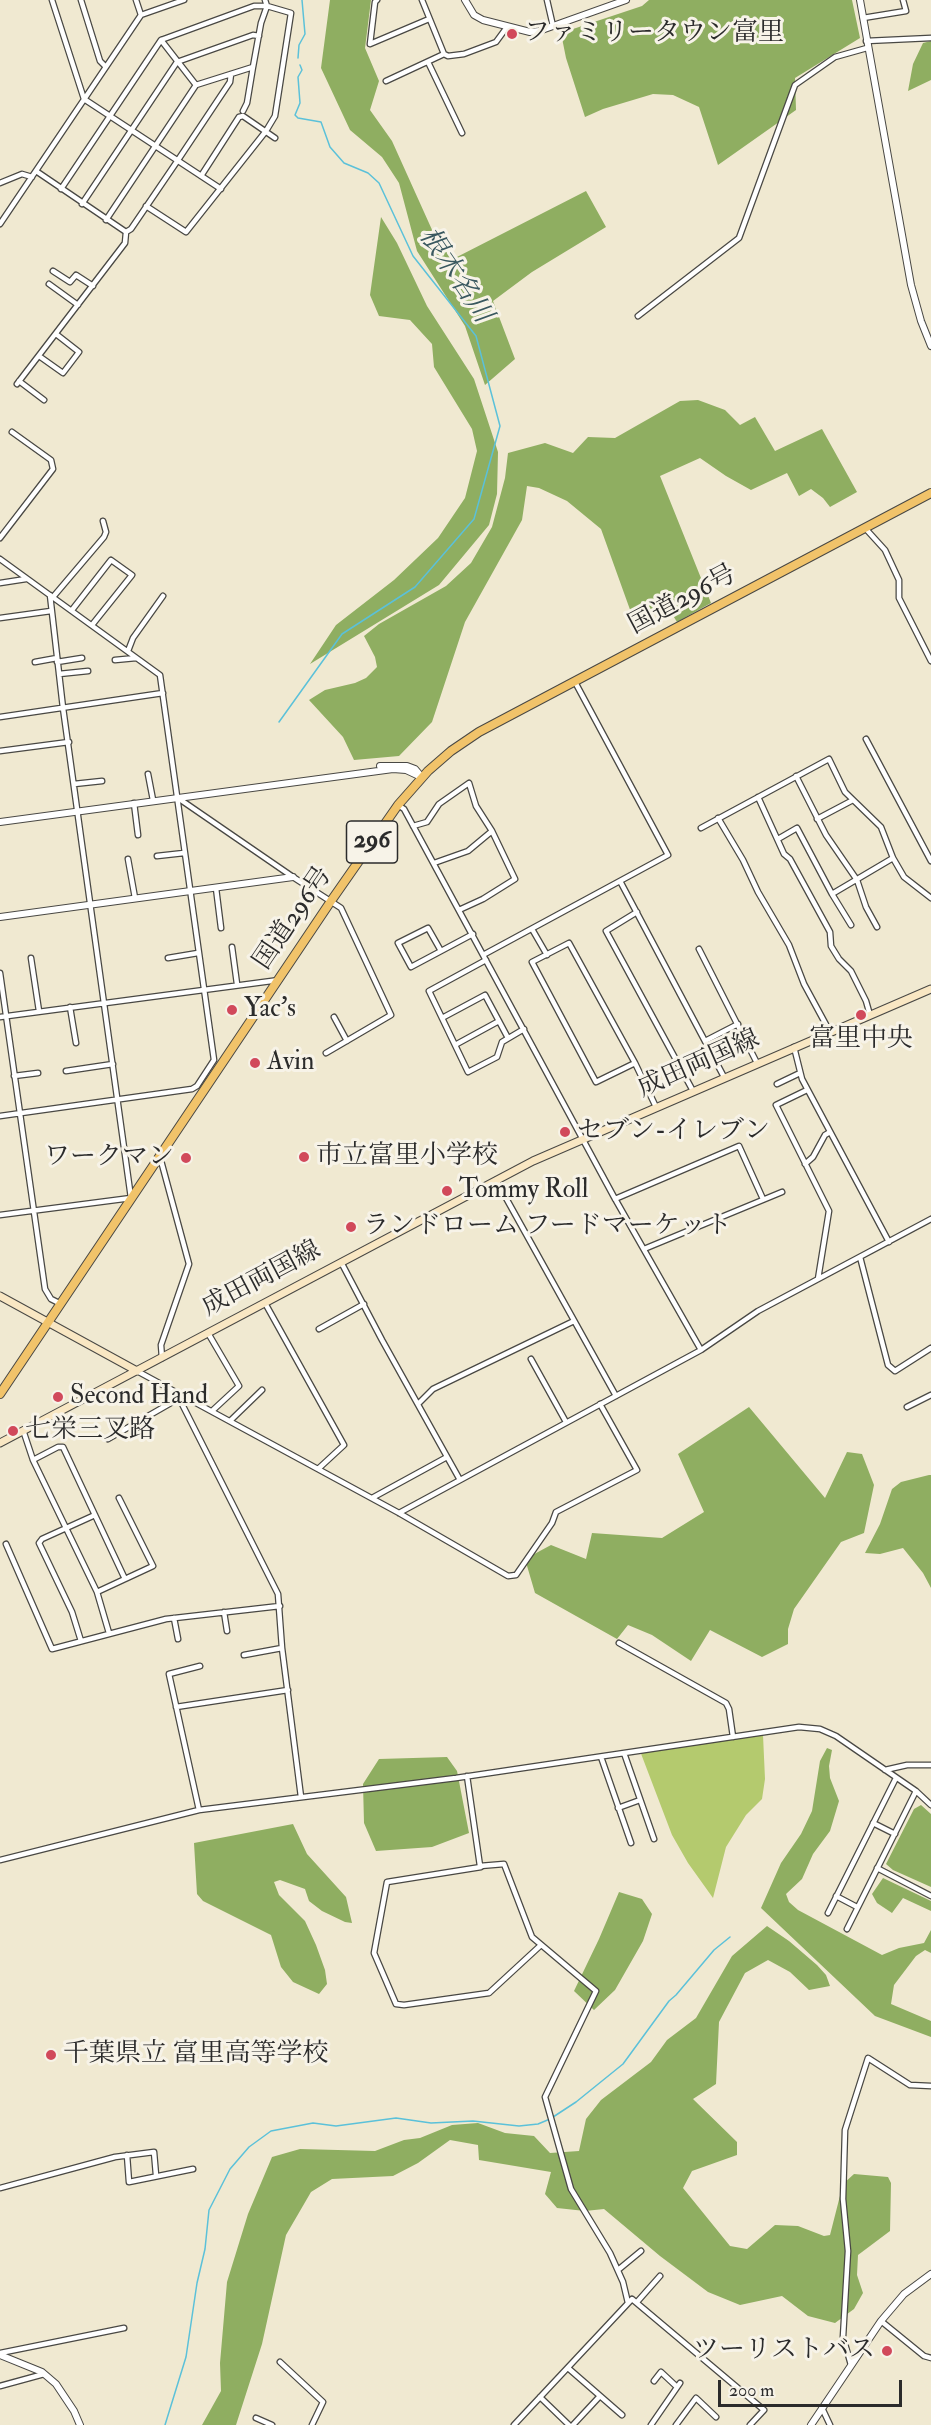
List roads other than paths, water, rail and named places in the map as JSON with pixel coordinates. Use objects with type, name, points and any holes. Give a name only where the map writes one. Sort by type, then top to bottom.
[{"type":"highway","name":"国道296号","points":[[0,1394],[59,1303],[160,1156],[211,1073],[279,980],[398,805],[421,777],[451,751],[479,732],[931,493]]},
{"type":"main road","name":"成田両国線","points":[[0,1443],[496,1180],[724,1077],[931,989]]},
{"type":"main road","points":[[0,1296],[137,1371]]},
{"type":"street","points":[[52,0],[84,99],[220,189]]},
{"type":"street","points":[[81,0],[100,61],[106,67]]},
{"type":"street","points":[[136,0],[141,15]]},
{"type":"street","points":[[0,224],[141,15],[184,0]]},
{"type":"street","points":[[243,111],[247,103],[267,6],[265,0]]},
{"type":"street","points":[[377,0],[370,44],[429,19]]},
{"type":"street","points":[[422,0],[444,54]]},
{"type":"street","points":[[465,0],[474,15],[483,21],[530,32],[554,26],[627,0]]},
{"type":"street","points":[[547,0],[554,26]]},
{"type":"street","points":[[860,0],[910,285],[931,346]]},
{"type":"street","points":[[863,18],[906,11],[903,0]]},
{"type":"street","points":[[61,189],[161,40],[254,6],[267,6],[291,13],[275,116],[266,131],[186,232],[146,206]]},
{"type":"street","points":[[386,81],[444,54],[453,57],[496,42],[507,27]]},
{"type":"street","points":[[82,204],[177,62],[259,36]]},
{"type":"street","points":[[638,316],[739,238],[795,85],[835,57],[867,45],[931,38]]},
{"type":"street","points":[[161,40],[196,85]]},
{"type":"street","points":[[428,62],[462,133]]},
{"type":"street","points":[[106,220],[196,85],[253,67]]},
{"type":"street","points":[[126,232],[131,229],[230,82],[231,74]]},
{"type":"street","points":[[201,176],[239,117],[243,116],[274,138]]},
{"type":"street","points":[[36,171],[126,232]]},
{"type":"street","points":[[0,183],[22,174],[32,177]]},
{"type":"street","points":[[44,400],[18,383],[125,243],[126,232]]},
{"type":"street","points":[[53,271],[70,282],[76,275],[93,286]]},
{"type":"street","points":[[48,284],[78,305]]},
{"type":"street","points":[[39,356],[63,374],[79,352],[56,334]]},
{"type":"street","points":[[0,538],[53,469],[51,460],[12,432]]},
{"type":"street","points":[[0,1215],[131,1198],[51,610],[52,596],[104,537],[106,532],[103,521]]},
{"type":"street","points":[[865,528],[885,550],[899,580],[899,598],[908,620],[931,661]]},
{"type":"street","points":[[0,559],[159,673],[213,1060],[211,1073],[192,1089],[0,1116]]},
{"type":"street","points":[[72,610],[111,560],[132,575],[92,625]]},
{"type":"street","points":[[0,583],[26,579]]},
{"type":"street","points":[[128,651],[133,639],[163,597]]},
{"type":"street","points":[[0,618],[51,610]]},
{"type":"street","points":[[34,662],[82,658]]},
{"type":"street","points":[[115,660],[137,658]]},
{"type":"street","points":[[59,674],[88,671]]},
{"type":"street","points":[[524,1029],[502,1042],[497,1057],[468,1072],[429,992],[532,928],[668,855],[575,682]]},
{"type":"street","points":[[0,717],[163,693]]},
{"type":"street","points":[[866,739],[931,861]]},
{"type":"street","points":[[0,751],[69,742]]},
{"type":"street","points":[[701,828],[828,759],[845,792],[881,827],[893,858],[904,878],[931,898]]},
{"type":"street","points":[[0,822],[347,774],[390,765],[402,765],[415,769],[421,777]]},
{"type":"street","points":[[148,774],[153,800]]},
{"type":"street","points":[[796,777],[826,835],[857,880],[866,907],[877,927]]},
{"type":"street","points":[[74,784],[102,781]]},
{"type":"street","points":[[413,826],[427,822],[439,804],[469,783],[476,806],[492,831],[515,879],[483,899],[459,910]]},
{"type":"street","points":[[176,796],[341,908],[391,1015],[326,1053]]},
{"type":"street","points":[[758,797],[778,839],[830,932],[831,946],[839,959],[851,971],[866,1001],[870,1015]]},
{"type":"street","points":[[818,819],[853,800]]},
{"type":"street","points":[[134,803],[138,835]]},
{"type":"street","points":[[398,805],[404,809],[615,1198],[701,1350]]},
{"type":"street","points":[[718,818],[789,945],[804,984],[830,1032]]},
{"type":"street","points":[[778,839],[797,828],[851,925]]},
{"type":"street","points":[[434,863],[468,851],[492,831]]},
{"type":"street","points":[[157,856],[184,853]]},
{"type":"street","points":[[832,894],[893,858]]},
{"type":"street","points":[[128,859],[135,898]]},
{"type":"street","points":[[0,917],[293,877]]},
{"type":"street","points":[[620,881],[724,1077]]},
{"type":"street","points":[[216,888],[221,928]]},
{"type":"street","points":[[637,912],[606,931],[693,1091]]},
{"type":"street","points":[[441,951],[428,928],[398,943],[411,967],[441,951],[472,934]]},
{"type":"street","points":[[532,928],[547,955]]},
{"type":"street","points":[[635,1063],[596,1082],[532,962],[569,943],[635,1063],[656,1107]]},
{"type":"street","points":[[232,947],[237,984]]},
{"type":"street","points":[[699,949],[758,1063]]},
{"type":"street","points":[[168,958],[198,953]]},
{"type":"street","points":[[31,958],[39,1011]]},
{"type":"street","points":[[0,973],[3,1017],[47,1295],[59,1303]]},
{"type":"street","points":[[3,1017],[279,980]]},
{"type":"street","points":[[442,1018],[485,995],[508,1038]]},
{"type":"street","points":[[70,1007],[76,1043]]},
{"type":"street","points":[[334,1017],[347,1041]]},
{"type":"street","points":[[455,1046],[499,1022]]},
{"type":"street","points":[[705,1041],[738,1024]]},
{"type":"street","points":[[794,1047],[807,1090],[889,1242]]},
{"type":"street","points":[[66,1071],[114,1064]]},
{"type":"street","points":[[14,1076],[38,1073]]},
{"type":"street","points":[[777,1084],[800,1073]]},
{"type":"street","points":[[807,1090],[776,1105],[829,1211],[818,1279]]},
{"type":"street","points":[[805,1164],[813,1157],[825,1135],[830,1132]]},
{"type":"street","points":[[615,1198],[739,1146],[763,1199]]},
{"type":"street","points":[[160,1156],[189,1264],[161,1346],[162,1358]]},
{"type":"street","points":[[496,1180],[616,1396]]},
{"type":"street","points":[[644,1249],[782,1192]]},
{"type":"street","points":[[399,1513],[701,1350],[758,1311],[931,1219]]},
{"type":"street","points":[[860,1257],[888,1365],[895,1371],[931,1348]]},
{"type":"street","points":[[341,1262],[460,1480]]},
{"type":"street","points":[[265,1303],[344,1445],[318,1469]]},
{"type":"street","points":[[319,1329],[363,1304]]},
{"type":"street","points":[[417,1404],[433,1389],[574,1321]]},
{"type":"street","points":[[208,1333],[239,1386],[212,1411]]},
{"type":"street","points":[[531,1359],[566,1422]]},
{"type":"street","points":[[137,1371],[372,1498],[508,1576],[516,1575],[552,1523],[556,1512],[637,1470],[600,1404]]},
{"type":"street","points":[[230,1421],[262,1390]]},
{"type":"street","points":[[907,1407],[931,1395]]},
{"type":"street","points":[[108,1439],[183,1396]]},
{"type":"street","points":[[183,1396],[182,1404],[275,1585],[280,1606],[282,1648],[301,1797]]},
{"type":"street","points":[[23,1430],[33,1460],[64,1528],[97,1592],[109,1633]]},
{"type":"street","points":[[33,1460],[58,1447],[63,1447],[125,1579]]},
{"type":"street","points":[[372,1498],[447,1457]]},
{"type":"street","points":[[97,1592],[153,1566],[119,1498]]},
{"type":"street","points":[[81,1641],[72,1612],[39,1543],[42,1539],[94,1515]]},
{"type":"street","points":[[6,1544],[52,1649],[174,1618],[280,1606]]},
{"type":"street","points":[[224,1612],[227,1631]]},
{"type":"street","points":[[174,1618],[178,1639]]},
{"type":"street","points":[[619,1643],[726,1702],[733,1737]]},
{"type":"street","points":[[244,1655],[282,1648]]},
{"type":"street","points":[[199,1810],[169,1674],[200,1666]]},
{"type":"street","points":[[176,1707],[288,1690]]},
{"type":"street","points":[[0,1860],[199,1810],[467,1776],[800,1727],[820,1729],[836,1736],[916,1791],[931,1804]]},
{"type":"street","points":[[624,1753],[654,1839]]},
{"type":"street","points":[[601,1757],[631,1843]]},
{"type":"street","points":[[885,1770],[907,1765],[931,1765]]},
{"type":"street","points":[[467,1776],[480,1866]]},
{"type":"street","points":[[828,1912],[896,1778]]},
{"type":"street","points":[[847,1929],[916,1791]]},
{"type":"street","points":[[618,1808],[640,1800]]},
{"type":"street","points":[[873,1822],[895,1834]]},
{"type":"street","points":[[541,1946],[489,1994],[404,2005],[396,2004],[374,1953],[387,1882],[504,1864],[532,1937],[596,1991],[545,2097],[571,2189],[594,2225],[618,2270],[628,2303]]},
{"type":"street","points":[[876,1868],[931,1896]]},
{"type":"street","points":[[836,1896],[857,1907]]},
{"type":"street","points":[[851,2365],[843,2337],[848,2251],[843,2199],[844,2130],[868,2058],[910,2085],[931,2086]]},
{"type":"street","points":[[0,2188],[127,2155],[154,2152],[156,2175]]},
{"type":"street","points":[[127,2155],[129,2182],[193,2169]]},
{"type":"street","points":[[618,2270],[641,2251]]},
{"type":"street","points":[[811,2425],[881,2321],[904,2294],[931,2274]]},
{"type":"street","points":[[637,2302],[660,2276]]},
{"type":"street","points":[[514,2425],[632,2298],[764,2410],[750,2425]]},
{"type":"street","points":[[881,2321],[924,2356],[931,2358]]},
{"type":"street","points":[[0,2354],[124,2328]]},
{"type":"street","points":[[0,2354],[44,2374],[66,2396],[80,2425]]},
{"type":"street","points":[[280,2362],[323,2402],[312,2425]]},
{"type":"street","points":[[568,2368],[622,2415]]},
{"type":"street","points":[[651,2425],[678,2385],[661,2372],[654,2381]]},
{"type":"street","points":[[0,2386],[44,2374]]},
{"type":"street","points":[[540,2397],[571,2425],[600,2396]]},
{"type":"street","points":[[676,2425],[696,2398],[716,2417]]},
{"type":"street","points":[[822,2408],[830,2425]]},
{"type":"street","points":[[256,2418],[272,2425]]},
{"type":"waterway","name":"根木名川","points":[[298,58],[299,45],[305,34],[302,0]]},
{"type":"waterway","name":"根木名川","points":[[279,722],[342,634],[415,587],[474,519],[500,426],[476,336],[413,256],[379,183],[368,173],[344,163],[330,147],[321,122],[298,118],[295,115],[300,103],[298,77],[302,70],[300,65]]},
{"type":"waterway","points":[[165,2425],[186,2357],[197,2283],[205,2249],[209,2210],[230,2169],[249,2147],[271,2131],[313,2123],[336,2126],[396,2118],[431,2123],[473,2121],[519,2126],[538,2124],[550,2119],[576,2102],[623,2064],[669,2001],[714,1950],[730,1937]]},
{"type":"place","name":"ファミリータウン富里","points":[[512,34]]},
{"type":"place","name":"Yac's","points":[[232,1010]]},
{"type":"place","name":"富里中央","points":[[861,1015]]},
{"type":"place","name":"Avin","points":[[255,1063]]},
{"type":"place","name":"セブン-イレブン","points":[[565,1132]]},
{"type":"place","name":"市立富里小学校","points":[[304,1157]]},
{"type":"place","name":"ワークマン","points":[[186,1158]]},
{"type":"place","name":"Tommy Roll","points":[[447,1191]]},
{"type":"place","name":"ランドローム フードマーケット","points":[[351,1227]]},
{"type":"place","name":"Second Hand","points":[[58,1397]]},
{"type":"place","name":"七栄三叉路","points":[[13,1431]]},
{"type":"place","name":"千葉県立 富里高等学校","points":[[51,2055]]},
{"type":"place","name":"ツーリストバス","points":[[887,2351]]}]
